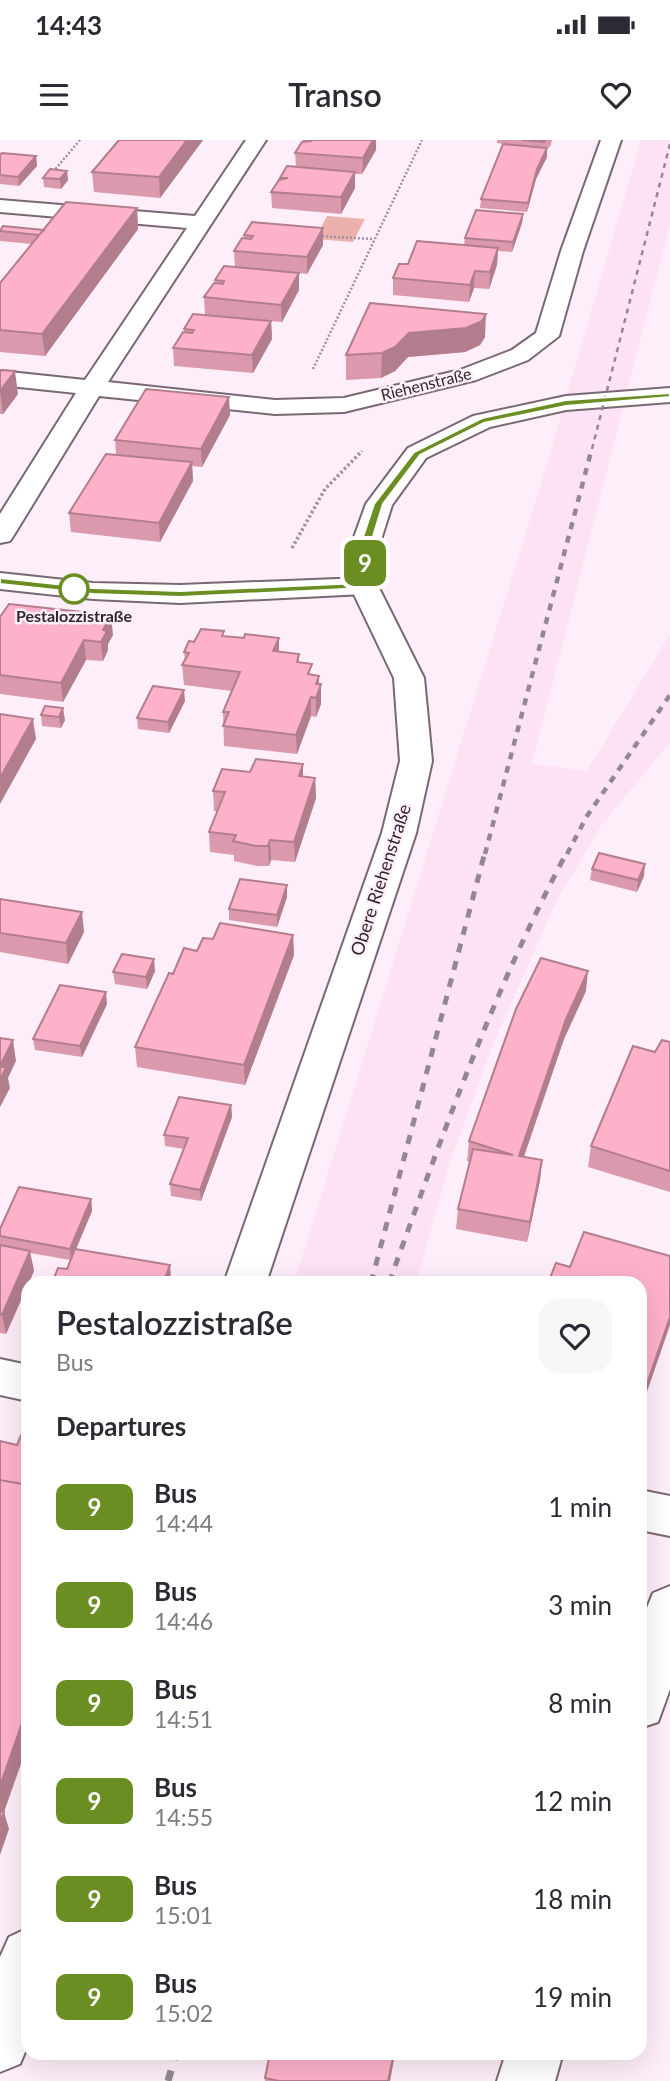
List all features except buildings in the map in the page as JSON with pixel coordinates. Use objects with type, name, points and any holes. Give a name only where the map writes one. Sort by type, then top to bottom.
[{"type":"street","points":[[0,535],[92,388],[256,140]]},
{"type":"street","name":"Riehenstraße","points":[[0,378],[293,407],[344,405],[468,375],[520,355],[547,336],[572,251],[611,140]]},
{"type":"street","points":[[0,206],[200,223]]},
{"type":"street","name":"Obere Riehenstraße","points":[[247,1276],[399,832],[415,761],[409,678],[364,586],[366,543],[379,504],[417,453],[482,421],[566,403],[670,395]]},
{"type":"street","points":[[0,581],[93,591],[180,594],[364,586]]},
{"type":"street","points":[[0,1377],[21,1382]]},
{"type":"street","points":[[647,1512],[670,1517]]},
{"type":"street","points":[[647,1682],[670,1608]]},
{"type":"street","points":[[0,2044],[21,1978]]},
{"type":"street","points":[[526,2081],[532,2060]]},
{"type":"path","points":[[293,407],[422,140]]},
{"type":"path","points":[[317,236],[373,239]]},
{"type":"shaded area","points":[[641,140],[670,140],[670,224],[532,764],[587,771],[670,634],[670,742],[601,826],[556,902],[494,1042],[450,1162],[418,1276],[296,1276],[544,474]]},
{"type":"shaded area","points":[[327,216],[365,219],[353,242],[315,239]]},
{"type":"railway","points":[[592,449],[670,144]]},
{"type":"railway","points":[[485,854],[592,448]]},
{"type":"railway","points":[[567,854],[587,816],[670,695]]},
{"type":"railway","points":[[373,1276],[485,852]]},
{"type":"railway","points":[[392,1276],[492,1011],[515,957],[567,852]]},
{"type":"railway","points":[[168,2081],[174,2060]]},
{"type":"bus line","name":"9","points":[[0,581],[93,591],[180,594],[364,586],[366,543],[379,504],[417,453],[482,421],[566,403],[670,395]]},
{"type":"place","name":"Pestalozzistraße","points":[[74,589]]}]
